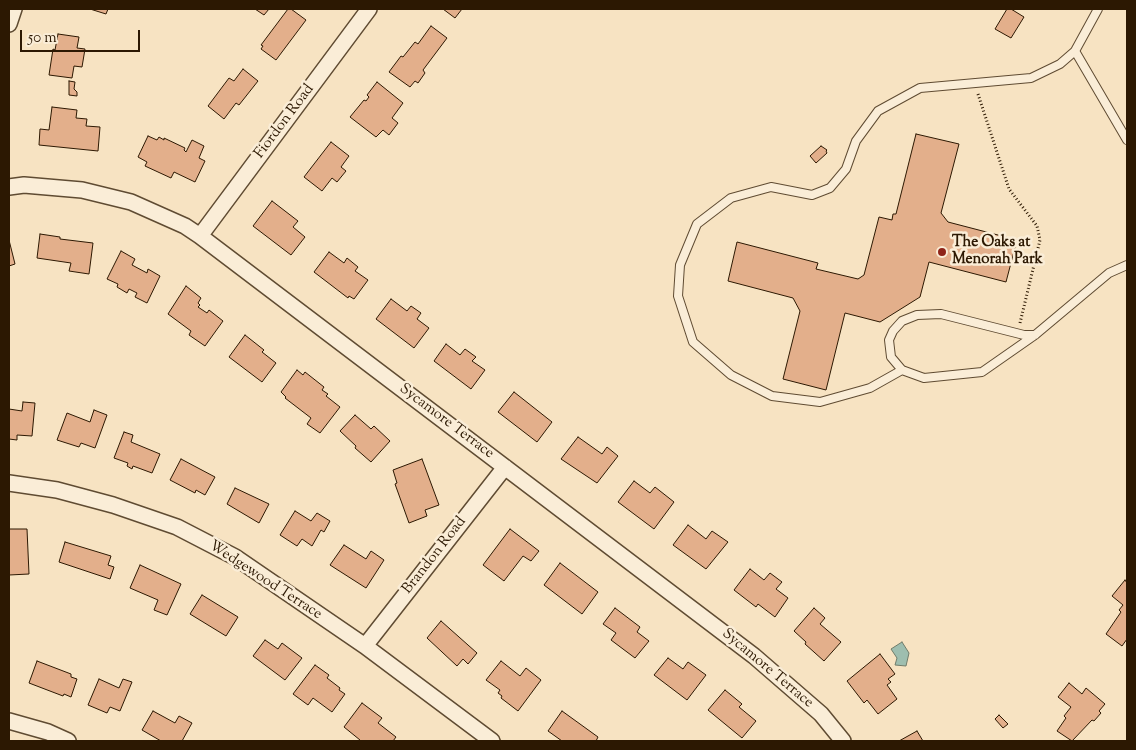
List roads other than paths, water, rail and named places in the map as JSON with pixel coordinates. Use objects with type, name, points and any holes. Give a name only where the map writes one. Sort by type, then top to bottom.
[{"type":"street","points":[[9,24],[14,9]]},
{"type":"street","name":"Fiordon Road","points":[[200,236],[369,9]]},
{"type":"street","name":"Sycamore Terrace","points":[[9,187],[24,185],[82,190],[122,200],[185,226],[754,656],[820,714],[842,741]]},
{"type":"street","name":"Brandon Road","points":[[365,646],[505,467]]},
{"type":"street","name":"Wedgewood Terrace","points":[[9,483],[57,490],[103,502],[177,527],[235,557],[365,646],[492,741]]},
{"type":"street","points":[[9,721],[48,732],[68,741]]},
{"type":"lane","points":[[902,370],[870,388],[820,402],[772,396],[731,375],[693,342],[678,296],[680,265],[697,224],[731,198],[771,187],[812,195],[830,188],[846,169],[856,141],[878,111],[920,88],[1031,78],[1060,64],[1075,51],[1098,9]]},
{"type":"lane","points":[[1075,51],[1127,140]]},
{"type":"lane","points":[[1035,335],[1024,335],[941,314],[918,315],[902,321],[893,331],[889,340],[891,357],[902,370],[924,378],[982,372],[1035,335],[1109,273],[1127,265]]},
{"type":"place","name":"The Oaks at Menorah Park","points":[[942,252]]}]
